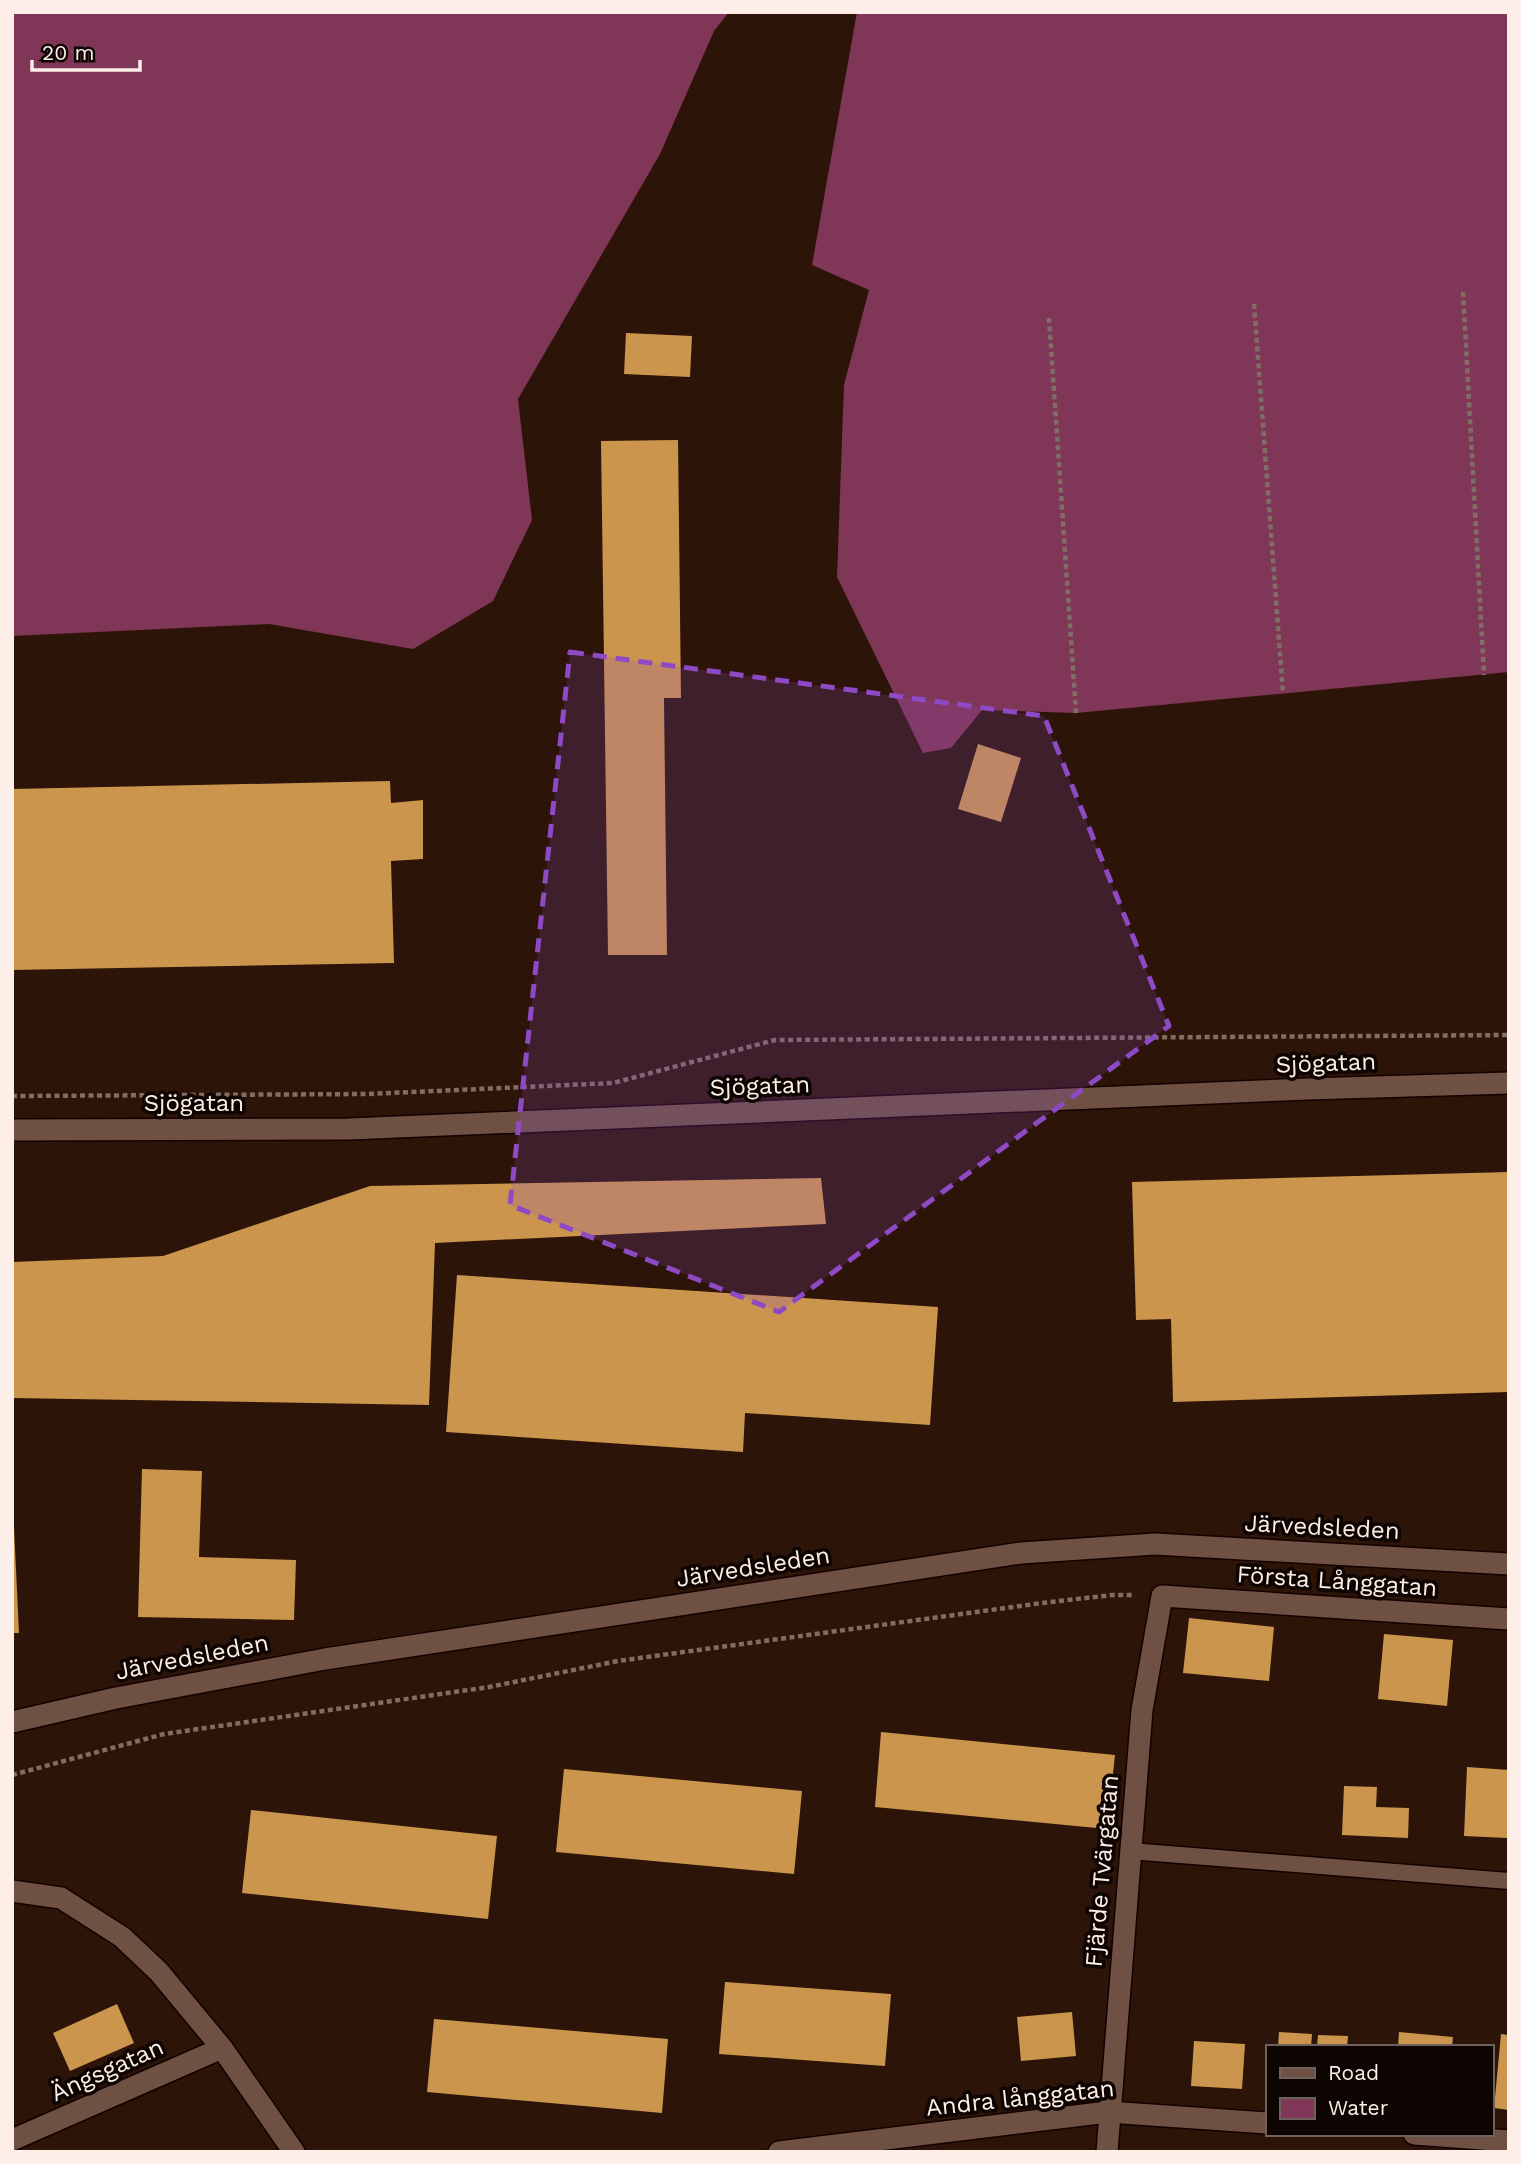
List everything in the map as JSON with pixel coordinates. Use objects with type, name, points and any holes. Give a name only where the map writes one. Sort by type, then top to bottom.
[{"type":"street","name":"Sjögatan","points":[[12,1130],[349,1129],[1509,1083]]},
{"type":"street","name":"Järvedsleden","points":[[12,1722],[116,1698],[325,1659],[1021,1553],[1154,1544],[1509,1564]]},
{"type":"street","name":"Första Långgatan","points":[[1162,1596],[1509,1619]]},
{"type":"street","name":"Fjärde Tvärgatan","points":[[1107,2152],[1108,2112],[1142,1710],[1162,1596]]},
{"type":"street","points":[[12,1891],[61,1898],[122,1937],[159,1972],[222,2048],[294,2152]]},
{"type":"street","name":"Ängsgatan","points":[[12,2140],[222,2048]]},
{"type":"street","name":"Andra långgatan","points":[[779,2152],[1108,2112],[1266,2123]]},
{"type":"street","points":[[1442,2136],[1509,2141]]},
{"type":"lane","points":[[1130,1851],[1509,1881]]},
{"type":"path","points":[[1463,292],[1484,675]]},
{"type":"path","points":[[1254,304],[1283,694]]},
{"type":"path","points":[[1049,318],[1076,713]]},
{"type":"path","points":[[12,1096],[368,1094],[613,1083],[775,1040],[1509,1035]]},
{"type":"path","points":[[12,1775],[164,1734],[489,1687],[618,1661],[1042,1603],[1112,1595],[1162,1596]]},
{"type":"highlighted area","points":[[570,652],[1044,716],[1169,1026],[779,1312],[510,1205]]},
{"type":"water","points":[[12,12],[729,12],[714,31],[660,154],[518,399],[532,520],[493,601],[413,649],[269,624],[12,636]]},
{"type":"water","points":[[857,12],[1509,12],[1509,672],[1076,713],[982,710],[951,748],[923,753],[837,577],[844,385],[869,290],[812,265]]},
{"type":"building","points":[[626,333],[692,336],[690,377],[624,374]]},
{"type":"building","points":[[678,440],[681,698],[664,698],[667,955],[608,955],[601,441]]},
{"type":"building","points":[[978,744],[1021,758],[1001,822],[958,809]]},
{"type":"building","points":[[390,781],[391,803],[423,800],[423,859],[391,861],[394,963],[12,970],[12,789]]},
{"type":"building","points":[[1509,1172],[1509,1392],[1173,1402],[1171,1319],[1136,1320],[1132,1182]]},
{"type":"building","points":[[821,1178],[826,1224],[435,1243],[429,1405],[12,1398],[12,1262],[163,1256],[370,1186]]},
{"type":"building","points":[[457,1275],[938,1307],[930,1425],[745,1413],[743,1452],[446,1432]]},
{"type":"building","points":[[142,1469],[202,1471],[199,1557],[296,1560],[294,1620],[138,1617]]},
{"type":"building","points":[[14,1528],[19,1633],[12,1633]]},
{"type":"building","points":[[1189,1618],[1274,1627],[1269,1681],[1183,1673]]},
{"type":"building","points":[[1384,1634],[1453,1640],[1447,1706],[1378,1699]]},
{"type":"building","points":[[881,1732],[1115,1755],[1107,1829],[875,1807]]},
{"type":"building","points":[[1467,1767],[1509,1770],[1507,1838],[1464,1836]]},
{"type":"building","points":[[564,1769],[802,1791],[794,1874],[556,1852]]},
{"type":"building","points":[[1344,1786],[1377,1787],[1376,1807],[1409,1808],[1408,1838],[1342,1835]]},
{"type":"building","points":[[251,1810],[497,1836],[488,1919],[242,1893]]},
{"type":"building","points":[[725,1982],[891,1994],[885,2066],[719,2054]]},
{"type":"building","points":[[117,2004],[134,2043],[70,2071],[53,2033]]},
{"type":"building","points":[[1072,2012],[1076,2056],[1021,2061],[1017,2017]]},
{"type":"building","points":[[434,2019],[668,2039],[662,2113],[427,2092]]},
{"type":"building","points":[[1279,2032],[1312,2034],[1311,2045],[1278,2045]]},
{"type":"building","points":[[1399,2032],[1453,2037],[1452,2045],[1398,2045]]},
{"type":"building","points":[[1501,2034],[1509,2035],[1509,2110],[1494,2108]]},
{"type":"building","points":[[1318,2035],[1348,2036],[1347,2045],[1317,2045]]},
{"type":"building","points":[[1194,2041],[1245,2044],[1242,2089],[1191,2086]]}]
